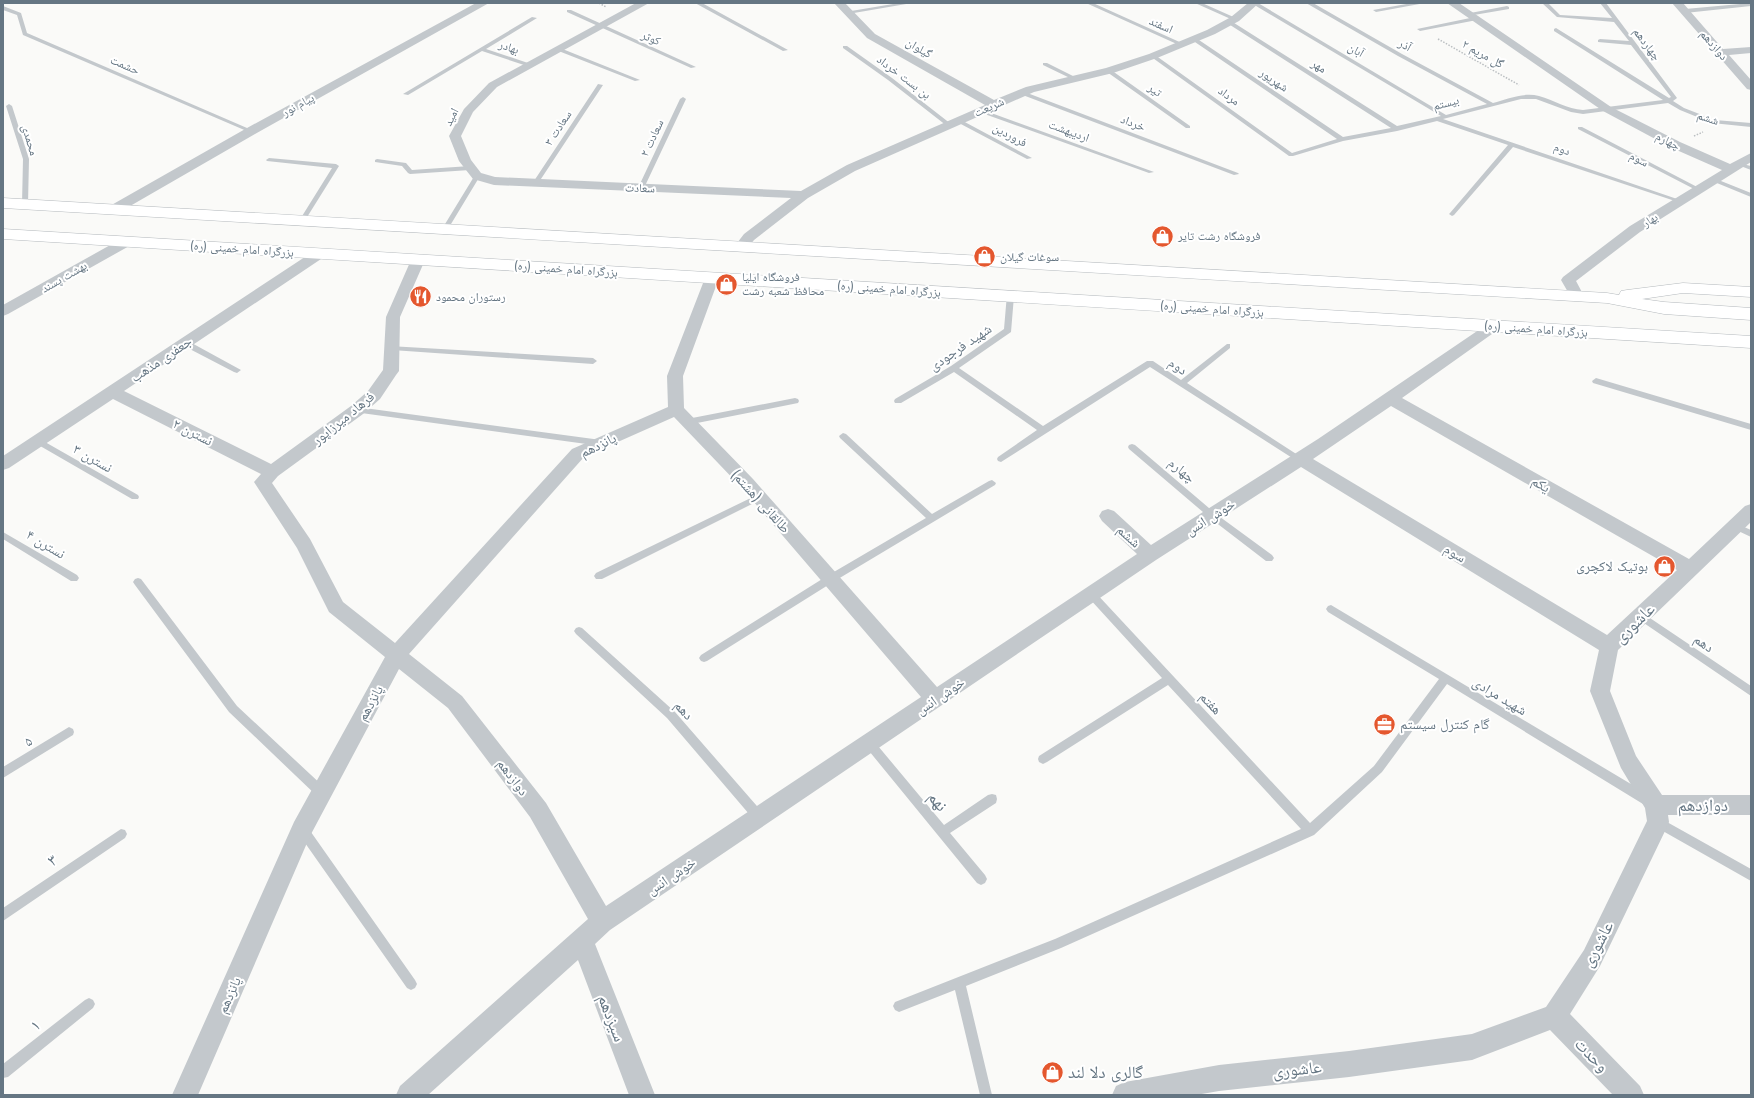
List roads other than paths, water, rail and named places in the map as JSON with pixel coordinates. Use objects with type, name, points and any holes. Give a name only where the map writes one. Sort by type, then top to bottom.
[{"type":"highway","points":[[3,203],[1577,296],[1607,298],[1659,308],[1751,314]]},
{"type":"highway","name":"بزرگراه امام خمینی (ره)","points":[[3,234],[1751,342]]},
{"type":"highway","points":[[1607,298],[1679,288],[1751,292]]},
{"type":"street","name":"پیام نور","points":[[113,210],[251,131],[484,3]]},
{"type":"street","name":"امید","points":[[474,172],[465,161],[456,136],[468,111],[493,85],[644,3]]},
{"type":"street","name":"گیلوان","points":[[839,3],[871,36],[994,105]]},
{"type":"street","name":"شریعت","points":[[742,247],[749,237],[803,194],[851,168],[1030,89],[1109,71],[1153,56],[1211,32],[1232,20],[1254,3]]},
{"type":"street","points":[[1452,3],[1607,109]]},
{"type":"street","name":"دوازدهم","points":[[1681,7],[1751,87]]},
{"type":"street","points":[[1721,52],[1751,50]]},
{"type":"street","name":"چهارم","points":[[1607,109],[1676,145],[1743,165]]},
{"type":"street","name":"بهار","points":[[1577,296],[1568,280],[1635,229],[1714,180],[1743,165]]},
{"type":"street","name":"سعادت","points":[[474,172],[494,181],[535,184],[803,194]]},
{"type":"street","name":"بهشت پسند","points":[[3,311],[126,242]]},
{"type":"street","name":"جعفری مذهب","points":[[3,464],[319,254]]},
{"type":"street","name":"فرهاد میرزاپور","points":[[272,472],[357,410],[374,395],[391,371],[393,317],[418,260]]},
{"type":"street","points":[[681,416],[675,376],[712,278]]},
{"type":"street","name":"خوش انس","points":[[409,1095],[602,922],[1091,594],[1392,399],[1494,326]]},
{"type":"street","name":"نسترن ۲","points":[[113,392],[272,472]]},
{"type":"street","name":"یکم","points":[[1392,399],[1690,568]]},
{"type":"street","name":"پانزدهم","points":[[185,1095],[302,829],[396,655],[578,452],[681,416]]},
{"type":"street","name":"طالقانی (هشتم)","points":[[681,416],[759,497],[935,699]]},
{"type":"street","name":"سوم","points":[[1300,459],[1609,646]]},
{"type":"street","name":"دوازدهم","points":[[272,472],[263,482],[304,544],[336,607],[455,702],[538,810],[602,922]]},
{"type":"street","name":"عاشوری","points":[[1125,1095],[1219,1078],[1350,1064],[1472,1047],[1554,1016],[1592,958],[1657,813],[1628,761],[1600,691],[1609,646],[1751,510]]},
{"type":"street","name":"ششم","points":[[1108,516],[1150,555]]},
{"type":"street","name":"دوازدهم","points":[[1657,813],[1751,805]]},
{"type":"street","name":"سیزدهم","points":[[582,940],[642,1095]]},
{"type":"street","name":"وحدت","points":[[1554,1016],[1631,1095]]},
{"type":"lane","points":[[698,3],[785,50]]},
{"type":"lane","points":[[848,12],[909,3]]},
{"type":"lane","name":"اسفند","points":[[1089,3],[1180,44]]},
{"type":"lane","name":"مهر","points":[[1198,3],[1232,20],[1397,129]]},
{"type":"lane","name":"آبان","points":[[1254,3],[1446,117]]},
{"type":"lane","name":"آذر","points":[[1309,3],[1400,55],[1493,105]]},
{"type":"lane","points":[[1376,10],[1422,3]]},
{"type":"lane","points":[[1545,3],[1558,16],[1615,20]]},
{"type":"lane","name":"چهاردهم","points":[[1603,3],[1674,98]]},
{"type":"lane","points":[[1681,7],[1751,4]]},
{"type":"lane","name":"حشمت","points":[[3,8],[19,14],[25,34],[251,131]]},
{"type":"lane","points":[[1420,29],[1507,8]]},
{"type":"lane","name":"کوثر","points":[[569,11],[693,67]]},
{"type":"lane","points":[[406,94],[534,18]]},
{"type":"lane","name":"ششم","points":[[1556,30],[1682,109],[1714,122],[1751,125]]},
{"type":"lane","name":"شهریور","points":[[1194,39],[1342,139]]},
{"type":"lane","points":[[1600,41],[1633,43]]},
{"type":"lane","name":"بن بست خرداد","points":[[845,47],[954,123]]},
{"type":"lane","name":"بهادر","points":[[482,49],[529,65]]},
{"type":"lane","points":[[558,49],[637,80]]},
{"type":"lane","name":"مرداد","points":[[1153,56],[1291,155]]},
{"type":"lane","points":[[1045,64],[1074,78]]},
{"type":"lane","name":"تیر","points":[[1109,71],[1188,127]]},
{"type":"lane","name":"سعادت ۳","points":[[535,184],[600,85]]},
{"type":"lane","name":"خرداد","points":[[1022,93],[1236,174]]},
{"type":"lane","name":"بیستم","points":[[1291,155],[1342,139],[1397,129],[1522,97],[1537,97],[1573,111],[1582,112],[1668,101],[1674,98]]},
{"type":"lane","name":"سعادت ۲","points":[[641,188],[683,99]]},
{"type":"lane","name":"محمدی","points":[[9,106],[26,159],[25,204]]},
{"type":"lane","name":"اردیبهشت","points":[[981,111],[1151,172]]},
{"type":"lane","name":"دوم","points":[[1437,119],[1680,201]]},
{"type":"lane","name":"فروردین","points":[[954,123],[1029,158]]},
{"type":"lane","name":"سوم","points":[[1580,128],[1698,190]]},
{"type":"lane","points":[[1452,214],[1512,144]]},
{"type":"lane","points":[[269,160],[336,166],[302,221]]},
{"type":"lane","points":[[377,161],[404,164],[410,172],[474,172],[445,229]]},
{"type":"lane","points":[[1714,180],[1751,195]]},
{"type":"lane","name":"شهید فرجودی","points":[[898,401],[954,368],[1008,330],[1010,296]]},
{"type":"lane","points":[[185,343],[237,370]]},
{"type":"lane","points":[[1181,384],[1227,346]]},
{"type":"lane","points":[[392,348],[593,361]]},
{"type":"lane","name":"دوم","points":[[1001,459],[1150,363],[1300,459]]},
{"type":"lane","points":[[954,368],[1044,430]]},
{"type":"lane","points":[[1596,381],[1751,427]]},
{"type":"lane","points":[[681,416],[795,401]]},
{"type":"lane","points":[[357,410],[601,443]]},
{"type":"lane","points":[[843,436],[931,518]]},
{"type":"lane","name":"نسترن ۳","points":[[38,441],[135,497]]},
{"type":"lane","name":"چهارم","points":[[1132,447],[1213,516],[1269,558]]},
{"type":"lane","points":[[704,658],[830,579],[992,483]]},
{"type":"lane","points":[[599,576],[759,497]]},
{"type":"lane","points":[[1735,526],[1751,534]]},
{"type":"lane","name":"نسترن ۴","points":[[3,535],[74,578]]},
{"type":"lane","points":[[138,582],[233,708],[321,792]]},
{"type":"lane","name":"هفتم","points":[[1091,594],[1310,831]]},
{"type":"lane","name":"شهید مرادی","points":[[1331,609],[1657,813],[1751,875]]},
{"type":"lane","name":"دهم","points":[[1641,616],[1751,692]]},
{"type":"lane","name":"دهم","points":[[579,631],[671,715],[760,817]]},
{"type":"lane","points":[[1043,759],[1169,679]]},
{"type":"lane","points":[[899,1006],[1057,944],[1310,831],[1378,770],[1445,679]]},
{"type":"lane","name":"۵","points":[[3,773],[69,732]]},
{"type":"lane","name":"نهم","points":[[869,743],[981,879]]},
{"type":"lane","points":[[942,832],[992,799]]},
{"type":"lane","points":[[302,829],[411,984]]},
{"type":"lane","name":"۳","points":[[3,915],[121,834]]},
{"type":"lane","points":[[959,982],[986,1095]]},
{"type":"lane","name":"۱","points":[[3,1072],[89,1004]]},
{"type":"place","name":"فروشگاه رشت تاير","points":[[1162,236]]},
{"type":"place","name":"سوغات گیلان","points":[[985,257]]},
{"type":"place","name":"فروشگاه ایلیا محافظ شعبه رشت","points":[[727,284]]},
{"type":"place","name":"رستوران محمود","points":[[420,297]]},
{"type":"place","name":"بوتیک لاکچری","points":[[1664,566]]},
{"type":"place","name":"گام کنترل سیستم","points":[[1385,724]]},
{"type":"place","name":"گالری دلا لند","points":[[1053,1072]]}]
